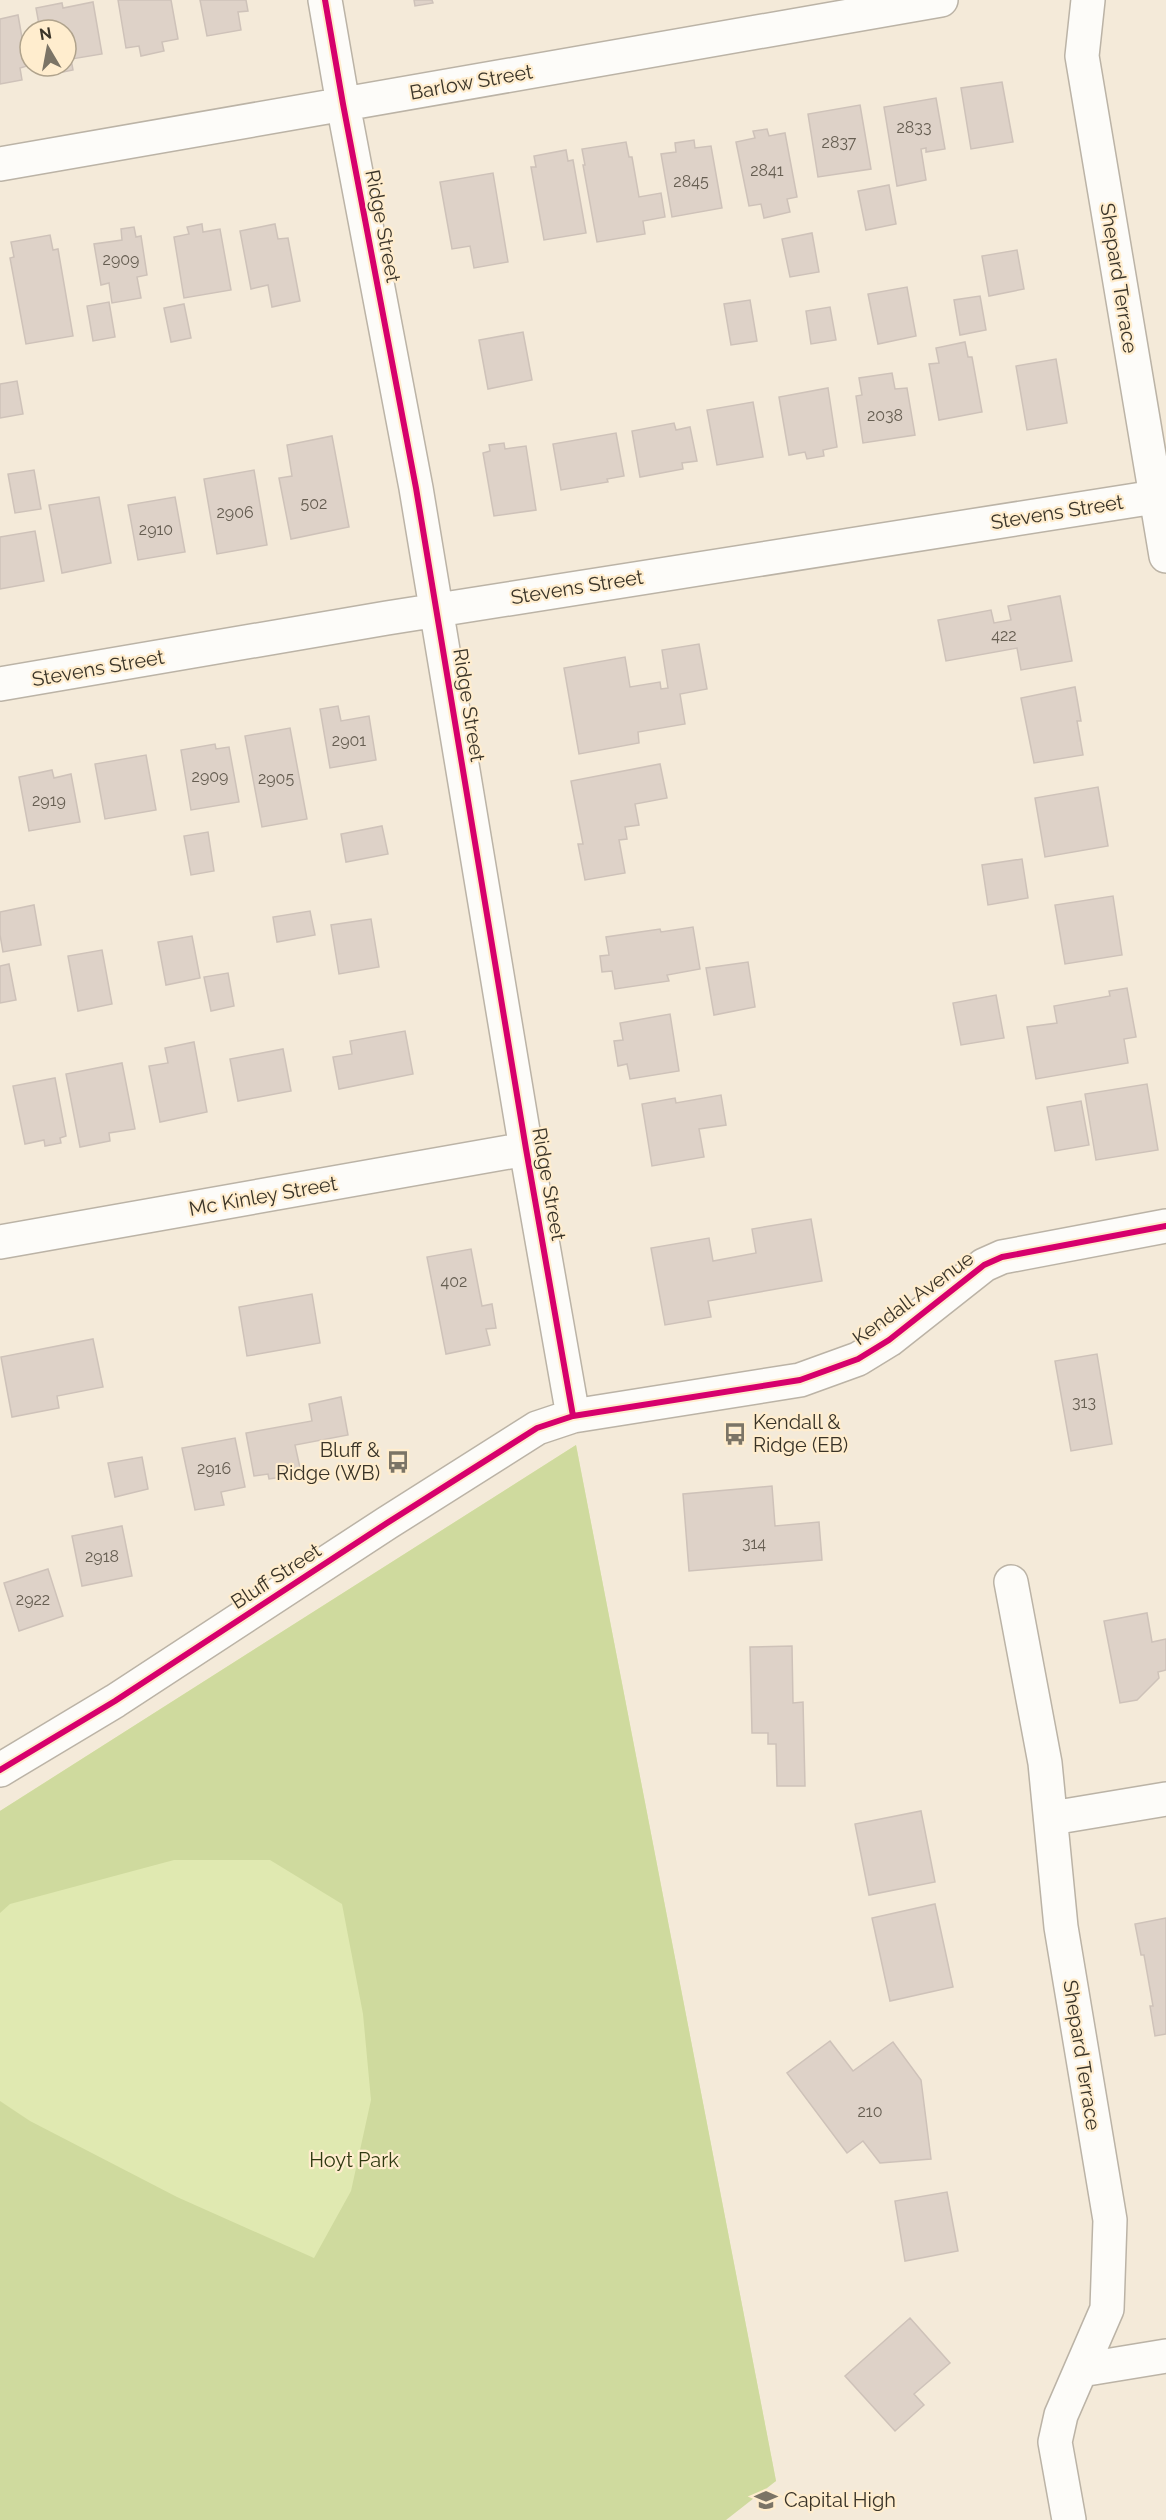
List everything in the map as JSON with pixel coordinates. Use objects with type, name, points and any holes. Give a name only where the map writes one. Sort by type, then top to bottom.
[{"type":"street","name":"Ridge Street","points":[[325,0],[437,609],[526,1149],[573,1416]]},
{"type":"street","name":"Barlow Street","points":[[0,164],[941,0]]},
{"type":"street","name":"Shepard Terrace","points":[[1088,0],[1082,56],[1166,556]]},
{"type":"street","name":"Stevens Street","points":[[0,684],[437,609],[1155,497]]},
{"type":"street","name":"Mc Kinley Street","points":[[0,1242],[526,1149]]},
{"type":"street","name":"Kendall Avenue","points":[[573,1416],[800,1380],[858,1359],[889,1340],[984,1265],[1002,1257],[1166,1226]]},
{"type":"street","name":"Bluff Street","points":[[0,1770],[115,1701],[377,1529],[537,1428],[573,1416]]},
{"type":"street","name":"Shepard Terrace","points":[[1011,1582],[1045,1763],[1061,1927],[1110,2220],[1107,2309],[1061,2415],[1055,2442],[1069,2520]]},
{"type":"street","points":[[1052,1818],[1166,1799]]},
{"type":"street","points":[[1081,2370],[1166,2356]]},
{"type":"green space","name":"Hoyt Park","points":[[576,1445],[776,2481],[709,2520],[0,2520],[0,1811]]},
{"type":"green space","name":"Hoyt Park","points":[[576,1445],[776,2481],[726,2520],[0,2520],[0,2101],[30,2121],[177,2197],[314,2258],[351,2191],[371,2100],[363,2014],[342,1904],[270,1860],[174,1860],[10,1904],[0,1913],[0,1811]]},
{"type":"building","points":[[118,0],[171,0],[178,39],[162,42],[164,51],[141,56],[139,46],[126,48]]},
{"type":"building","points":[[200,0],[246,0],[248,11],[238,12],[241,30],[207,36]]},
{"type":"building","points":[[414,0],[432,0],[433,3],[415,6]]},
{"type":"building","points":[[93,2],[102,54],[78,58],[78,18],[38,18],[36,8],[62,3],[63,8]]},
{"type":"building","points":[[18,15],[18,78],[22,80],[0,84],[0,19]]},
{"type":"building","points":[[1002,82],[1013,142],[971,149],[961,88]]},
{"type":"building","points":[[936,98],[945,149],[926,152],[926,148],[921,149],[926,180],[897,186],[884,107]]},
{"type":"building","points":[[860,105],[871,169],[818,177],[808,114]]},
{"type":"building","points":[[767,129],[769,136],[785,133],[797,197],[787,199],[790,212],[764,218],[761,204],[749,206],[736,142],[755,138],[753,131]]},
{"type":"building","points":[[694,140],[695,148],[711,146],[722,208],[672,217],[661,154],[676,152],[675,143]]},
{"type":"building","points":[[626,142],[629,157],[632,157],[639,197],[661,193],[665,217],[643,221],[645,234],[597,242],[582,149]]},
{"type":"building","points":[[566,150],[568,161],[573,160],[586,233],[544,240],[531,167],[536,167],[534,156]]},
{"type":"building","points":[[493,173],[508,262],[474,268],[470,246],[452,249],[440,182]]},
{"type":"building","points":[[889,185],[896,224],[866,230],[858,191]]},
{"type":"building","points":[[202,224],[203,232],[220,229],[231,290],[184,298],[174,237],[189,234],[187,227]]},
{"type":"building","points":[[275,224],[278,239],[288,238],[300,301],[272,307],[268,285],[251,289],[240,231]]},
{"type":"building","points":[[134,227],[136,237],[141,236],[147,275],[137,277],[141,298],[112,303],[109,283],[101,285],[94,244],[122,240],[121,229]]},
{"type":"building","points":[[812,233],[819,272],[790,277],[782,239]]},
{"type":"building","points":[[50,235],[53,250],[58,249],[73,336],[26,344],[10,258],[14,257],[11,242]]},
{"type":"building","points":[[1017,250],[1024,289],[989,296],[982,256]]},
{"type":"building","points":[[907,287],[916,336],[878,344],[868,294]]},
{"type":"building","points":[[980,296],[986,330],[960,335],[954,300]]},
{"type":"building","points":[[750,300],[757,341],[731,345],[724,304]]},
{"type":"building","points":[[109,302],[115,337],[93,341],[87,306]]},
{"type":"building","points":[[184,304],[191,338],[171,342],[164,308]]},
{"type":"building","points":[[830,307],[836,340],[811,344],[806,311]]},
{"type":"building","points":[[523,332],[532,380],[488,389],[479,340]]},
{"type":"building","points":[[965,342],[968,357],[972,357],[982,412],[939,420],[929,364],[939,363],[936,348]]},
{"type":"building","points":[[1056,359],[1067,423],[1027,430],[1016,366]]},
{"type":"building","points":[[892,373],[895,389],[907,388],[915,435],[863,443],[856,396],[862,395],[859,378]]},
{"type":"building","points":[[17,381],[23,414],[0,418],[0,384]]},
{"type":"building","points":[[828,388],[837,447],[823,450],[824,456],[807,459],[805,452],[789,455],[779,397]]},
{"type":"building","points":[[753,402],[763,457],[717,465],[707,410]]},
{"type":"building","points":[[674,423],[676,430],[690,427],[697,461],[682,463],[683,469],[640,477],[632,431]]},
{"type":"building","points":[[616,433],[624,476],[607,479],[608,482],[561,490],[553,444]]},
{"type":"building","points":[[332,436],[349,527],[291,539],[279,478],[292,476],[287,445]]},
{"type":"building","points":[[504,443],[505,449],[526,446],[536,510],[494,516],[483,453],[490,451],[489,445]]},
{"type":"building","points":[[34,470],[41,509],[15,513],[8,474]]},
{"type":"building","points":[[254,470],[267,545],[217,554],[204,479]]},
{"type":"building","points":[[99,497],[111,563],[62,573],[49,505]]},
{"type":"building","points":[[175,497],[185,552],[138,560],[128,505]]},
{"type":"building","points":[[35,531],[44,581],[0,589],[0,537]]},
{"type":"building","points":[[1060,596],[1072,661],[1021,670],[1017,648],[946,661],[938,620],[991,610],[994,623],[1011,620],[1008,606]]},
{"type":"building","points":[[699,644],[707,689],[680,694],[685,724],[638,732],[639,743],[579,754],[564,668],[625,657],[630,687],[660,682],[661,689],[668,688],[662,650]]},
{"type":"building","points":[[1075,687],[1081,721],[1077,721],[1083,755],[1034,763],[1021,698]]},
{"type":"building","points":[[338,706],[341,721],[369,716],[376,760],[330,768],[320,709]]},
{"type":"building","points":[[290,728],[307,819],[262,827],[245,736]]},
{"type":"building","points":[[215,744],[216,749],[229,747],[239,802],[191,810],[181,750]]},
{"type":"building","points":[[146,755],[156,810],[105,819],[95,764]]},
{"type":"building","points":[[660,764],[667,798],[635,804],[639,825],[625,827],[627,839],[619,840],[625,873],[585,880],[578,844],[583,844],[571,781]]},
{"type":"building","points":[[52,770],[54,778],[71,774],[80,822],[29,831],[19,777]]},
{"type":"building","points":[[1098,787],[1108,846],[1045,857],[1035,798]]},
{"type":"building","points":[[382,826],[388,854],[346,862],[341,834]]},
{"type":"building","points":[[208,832],[214,871],[191,875],[184,836]]},
{"type":"building","points":[[1022,859],[1028,898],[988,905],[982,865]]},
{"type":"building","points":[[1113,896],[1122,955],[1065,964],[1055,905]]},
{"type":"building","points":[[34,905],[41,945],[3,952],[0,912]]},
{"type":"building","points":[[310,911],[315,935],[277,942],[273,917]]},
{"type":"building","points":[[371,919],[379,967],[339,974],[331,925]]},
{"type":"building","points":[[693,927],[700,969],[667,975],[669,981],[615,989],[612,971],[602,972],[600,956],[609,955],[606,937]]},
{"type":"building","points":[[192,936],[200,978],[166,985],[158,942]]},
{"type":"building","points":[[102,950],[112,1004],[78,1011],[68,956]]},
{"type":"building","points":[[748,962],[755,1007],[714,1015],[706,968]]},
{"type":"building","points":[[9,964],[16,1000],[0,1003],[0,966]]},
{"type":"building","points":[[228,973],[234,1006],[211,1011],[204,977]]},
{"type":"building","points":[[1127,988],[1136,1037],[1124,1039],[1128,1063],[1036,1079],[1027,1027],[1057,1023],[1054,1006],[1110,996],[1109,991]]},
{"type":"building","points":[[996,995],[1004,1038],[961,1045],[953,1003]]},
{"type":"building","points":[[670,1014],[679,1071],[630,1079],[627,1064],[618,1066],[614,1041],[623,1040],[620,1023]]},
{"type":"building","points":[[405,1031],[413,1074],[339,1089],[333,1057],[352,1054],[350,1041]]},
{"type":"building","points":[[194,1042],[207,1112],[160,1122],[149,1066],[168,1063],[165,1048]]},
{"type":"building","points":[[283,1049],[291,1091],[238,1101],[230,1059]]},
{"type":"building","points":[[122,1063],[135,1129],[109,1133],[110,1141],[80,1147],[66,1074]]},
{"type":"building","points":[[55,1078],[66,1136],[60,1138],[61,1143],[45,1146],[44,1140],[25,1144],[13,1086]]},
{"type":"building","points":[[1147,1084],[1158,1150],[1096,1160],[1085,1094]]},
{"type":"building","points":[[721,1095],[726,1125],[699,1129],[704,1157],[652,1166],[642,1104],[675,1098],[676,1103]]},
{"type":"building","points":[[1081,1101],[1089,1145],[1055,1151],[1047,1107]]},
{"type":"building","points":[[811,1219],[822,1281],[708,1301],[711,1317],[665,1325],[651,1248],[709,1238],[713,1261],[756,1253],[752,1229]]},
{"type":"building","points":[[471,1249],[482,1306],[492,1304],[496,1328],[486,1329],[490,1345],[446,1354],[427,1257]]},
{"type":"building","points":[[312,1294],[320,1343],[247,1356],[239,1307]]},
{"type":"building","points":[[93,1339],[103,1387],[57,1396],[59,1408],[12,1417],[1,1357]]},
{"type":"building","points":[[1097,1354],[1112,1444],[1071,1451],[1055,1361]]},
{"type":"building","points":[[341,1397],[348,1435],[295,1445],[300,1468],[281,1471],[282,1477],[269,1479],[268,1474],[254,1476],[246,1433],[312,1421],[309,1404]]},
{"type":"building","points":[[235,1438],[245,1487],[221,1492],[224,1505],[195,1510],[182,1448]]},
{"type":"building","points":[[142,1457],[148,1489],[115,1497],[108,1463]]},
{"type":"building","points":[[772,1486],[775,1526],[819,1522],[822,1560],[689,1571],[683,1494]]},
{"type":"building","points":[[122,1526],[132,1576],[82,1586],[72,1536]]},
{"type":"building","points":[[48,1569],[63,1616],[19,1631],[4,1583]]},
{"type":"building","points":[[1147,1613],[1152,1642],[1166,1639],[1166,1670],[1158,1672],[1159,1678],[1137,1700],[1120,1703],[1104,1621]]},
{"type":"building","points":[[792,1646],[793,1703],[803,1702],[805,1786],[777,1786],[776,1744],[768,1744],[768,1733],[752,1733],[750,1647]]},
{"type":"building","points":[[921,1811],[935,1882],[869,1895],[855,1824]]},
{"type":"building","points":[[935,1904],[953,1987],[890,2001],[872,1918]]},
{"type":"building","points":[[1166,1918],[1166,2034],[1155,2036],[1150,2006],[1153,2006],[1144,1955],[1141,1955],[1135,1924]]},
{"type":"building","points":[[830,2041],[853,2071],[893,2042],[921,2080],[931,2159],[880,2163],[863,2141],[847,2153],[787,2073]]},
{"type":"building","points":[[947,2192],[958,2251],[905,2261],[895,2201]]},
{"type":"building","points":[[910,2318],[950,2363],[914,2394],[924,2405],[895,2431],[845,2376]]},
{"type":"cycle path","points":[[325,0],[416,488],[526,1149],[573,1416]]},
{"type":"cycle path","points":[[0,1770],[115,1701],[537,1428],[573,1416],[800,1380],[858,1359],[889,1340],[984,1265],[1002,1257],[1166,1226]]},
{"type":"place","name":"Kendall & Ridge (EB)","points":[[735,1434]]},
{"type":"place","name":"Bluff & Ridge (WB)","points":[[398,1462]]},
{"type":"place","name":"Capital High","points":[[766,2500]]}]
